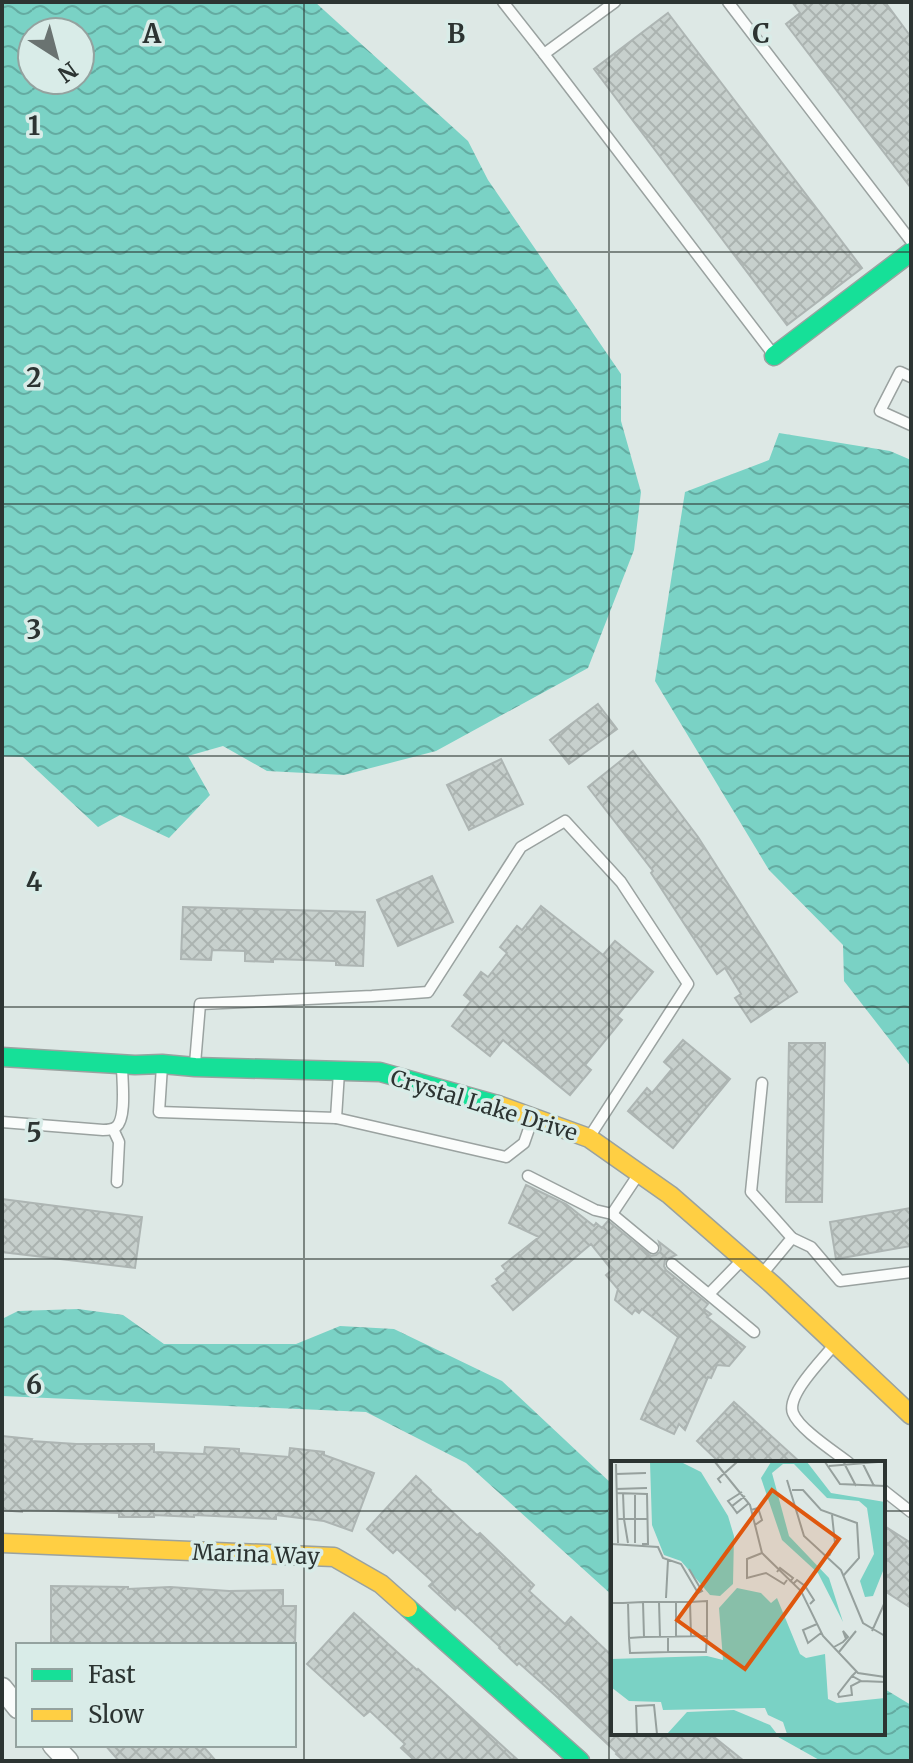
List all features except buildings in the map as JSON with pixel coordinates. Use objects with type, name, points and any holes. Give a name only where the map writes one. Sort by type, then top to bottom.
[{"type":"street","points":[[774,356],[911,252]]},
{"type":"street","name":"Crystal Lake Drive","points":[[2,1057],[380,1072],[498,1105],[589,1138],[670,1195],[762,1275],[911,1415]]},
{"type":"street","name":"Marina Way","points":[[2,1543],[334,1557],[381,1584],[580,1761]]},
{"type":"street","points":[[2,1688],[16,1706]]},
{"type":"lane","points":[[503,2],[774,356]]},
{"type":"lane","points":[[544,54],[615,2]]},
{"type":"lane","points":[[728,2],[911,241]]},
{"type":"lane","points":[[911,377],[900,372],[880,411],[911,425]]},
{"type":"lane","points":[[195,1067],[200,1004],[428,992],[521,847],[565,821],[621,882],[688,984],[589,1138]]},
{"type":"lane","points":[[2,1122],[113,1129],[119,1123],[122,1111],[122,1064]]},
{"type":"lane","points":[[162,1064],[159,1112],[336,1118],[506,1157],[524,1143],[532,1118]]},
{"type":"lane","points":[[336,1118],[339,1070]]},
{"type":"lane","points":[[762,1083],[751,1192],[792,1238],[811,1247],[840,1281],[911,1272]]},
{"type":"lane","points":[[113,1129],[119,1142],[117,1182]]},
{"type":"lane","points":[[612,1214],[639,1173]]},
{"type":"lane","points":[[528,1176],[595,1210],[612,1214],[653,1248]]},
{"type":"lane","points":[[762,1275],[792,1238]]},
{"type":"lane","points":[[709,1294],[743,1259]]},
{"type":"lane","points":[[672,1264],[754,1332]]},
{"type":"lane","points":[[835,1344],[796,1392],[792,1412],[805,1429],[846,1461]]},
{"type":"lane","points":[[885,1492],[911,1512]]},
{"type":"water","points":[[2,2],[315,2],[468,141],[488,180],[621,374],[621,421],[641,492],[634,550],[588,668],[436,751],[344,775],[267,771],[223,746],[188,756],[210,795],[169,838],[120,815],[98,827],[23,757],[2,756]]},
{"type":"water","points":[[779,433],[890,451],[911,460],[911,1067],[844,981],[843,945],[769,870],[655,681],[685,492],[769,460]]},
{"type":"water","points":[[78,1309],[123,1315],[164,1344],[296,1344],[340,1326],[394,1329],[502,1381],[611,1483],[611,1594],[466,1463],[366,1412],[2,1396],[2,1319],[18,1311]]},
{"type":"water","points":[[885,1689],[911,1705],[911,1761],[821,1761],[775,1735],[885,1735]]},
{"type":"traffic: fast","points":[[774,356],[911,252]]},
{"type":"traffic: fast","points":[[2,1057],[135,1065],[380,1072],[498,1105]]},
{"type":"traffic: fast","points":[[408,1608],[580,1761]]},
{"type":"traffic: slow","points":[[498,1105],[589,1138],[670,1195],[773,1285],[911,1415]]},
{"type":"traffic: slow","points":[[2,1543],[334,1557],[381,1584],[408,1608]]}]
